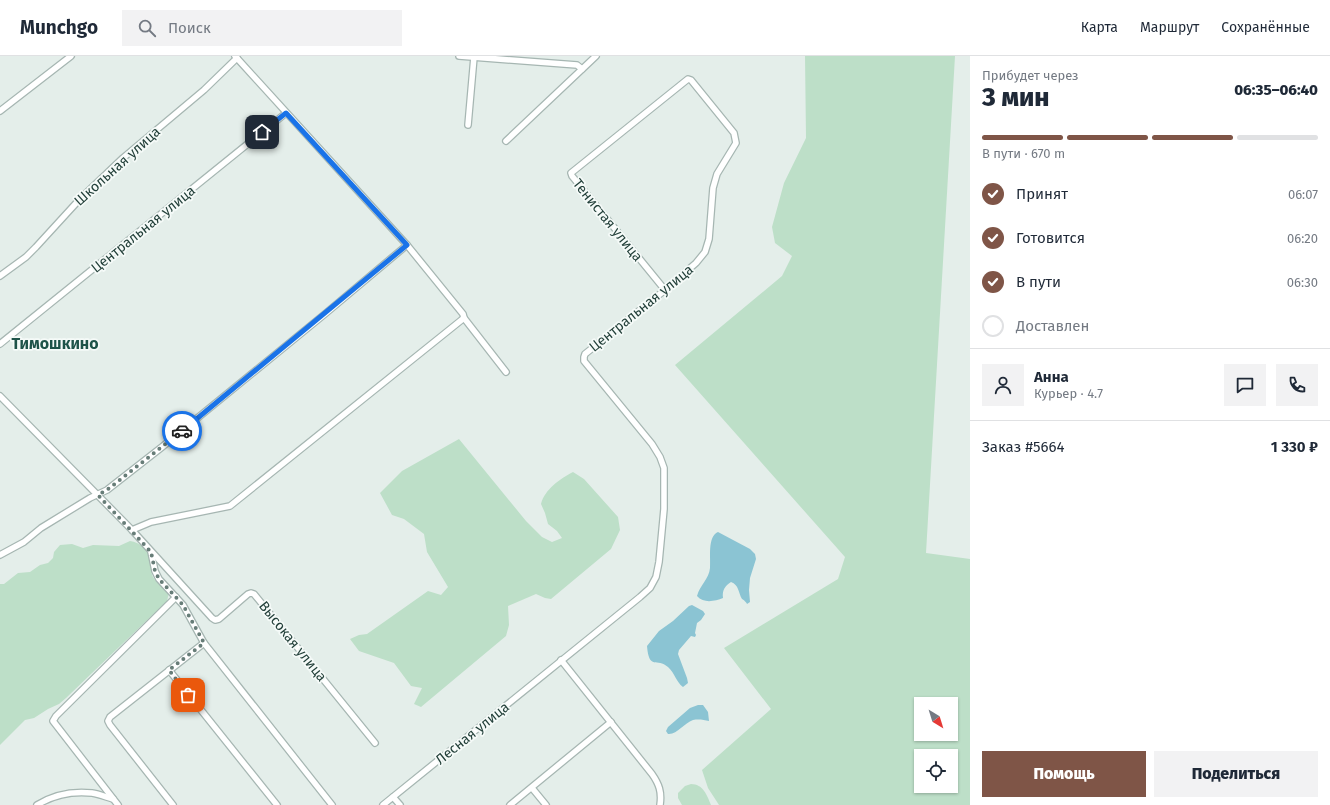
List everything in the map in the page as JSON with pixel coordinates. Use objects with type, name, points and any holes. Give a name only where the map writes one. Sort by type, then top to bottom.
[{"type":"street","points":[[0,111],[71,56]]},
{"type":"street","points":[[459,56],[577,65],[582,69]]},
{"type":"street","points":[[506,141],[596,56]]},
{"type":"street","points":[[236,57],[407,245],[463,314],[464,318],[506,372]]},
{"type":"street","name":"Школьная улица","points":[[0,276],[26,257],[79,200],[123,158],[204,90],[236,57]]},
{"type":"street","points":[[468,125],[474,57]]},
{"type":"street","name":"Центральная улица","points":[[561,660],[640,597],[650,588],[656,577],[659,562],[664,509],[664,468],[660,457],[652,444],[584,361],[584,357],[585,354],[696,264],[705,252],[709,239],[714,188],[718,174],[736,142],[734,133],[691,80],[688,79]]},
{"type":"street","name":"Тенистая улица","points":[[665,290],[571,173],[688,79]]},
{"type":"street","name":"Центральная улица","points":[[0,344],[286,113]]},
{"type":"street","points":[[0,555],[24,542],[41,528],[107,490],[320,318],[407,245]]},
{"type":"street","points":[[132,530],[151,522],[230,506],[464,318]]},
{"type":"street","points":[[0,396],[132,530],[151,552],[155,571],[159,579],[176,597],[191,618],[204,643],[332,805]]},
{"type":"street","name":"Высокая улица","points":[[151,552],[215,620],[248,594],[254,594],[375,743]]},
{"type":"street","points":[[118,805],[52,721],[176,597]]},
{"type":"street","points":[[173,805],[108,721],[110,717],[204,643]]},
{"type":"street","points":[[561,660],[652,774],[660,786],[660,805]]},
{"type":"street","name":"Лесная улица","points":[[383,805],[561,660]]},
{"type":"street","points":[[169,670],[277,805]]},
{"type":"street","points":[[510,805],[611,722]]},
{"type":"street","points":[[532,788],[546,805]]},
{"type":"street","points":[[37,805],[52,797],[72,794],[92,793],[114,799]]},
{"type":"street","points":[[393,797],[400,805]]},
{"type":"green space","points":[[805,56],[955,56],[926,553],[970,559],[970,805],[719,805],[708,788],[702,770],[771,709],[724,648],[838,579],[845,557],[675,365],[782,276],[792,256],[775,243],[772,227],[784,183],[806,138]]},
{"type":"green space","points":[[459,439],[526,521],[542,537],[552,542],[562,538],[557,531],[548,524],[541,504],[549,489],[558,481],[573,472],[584,479],[618,517],[620,530],[611,549],[551,599],[536,594],[508,606],[509,625],[506,636],[421,707],[414,704],[422,688],[411,686],[394,663],[359,651],[350,639],[359,635],[367,634],[428,591],[441,595],[448,587],[427,552],[424,534],[404,519],[392,515],[380,493],[402,471]]},
{"type":"green space","points":[[130,541],[141,545],[151,557],[152,575],[169,593],[167,601],[66,698],[59,704],[34,718],[25,720],[0,745],[0,584],[4,584],[18,573],[30,572],[40,565],[48,563],[53,558],[54,552],[60,545],[72,544],[83,548],[93,545],[119,546]]},
{"type":"green space","points":[[695,784],[702,788],[711,805],[682,805],[678,798],[678,793],[685,786]]},
{"type":"water","points":[[718,532],[750,549],[755,554],[756,559],[750,578],[750,602],[747,604],[742,599],[737,587],[731,582],[724,588],[723,598],[713,601],[706,601],[697,596],[709,572],[712,538]]},
{"type":"water","points":[[692,605],[703,611],[705,614],[697,623],[695,637],[691,636],[679,650],[678,654],[688,683],[683,687],[668,667],[664,664],[652,661],[648,654],[647,646],[659,631]]},
{"type":"water","points":[[703,705],[708,712],[709,721],[693,720],[674,733],[668,734],[666,731],[668,727],[690,708]]},
{"type":"way so far","points":[[182,431],[107,490],[98,495],[151,552],[155,571],[159,579],[183,605],[204,643],[169,670],[188,695]]},
{"type":"district","name":"Тимошкино","points":[[55,343]]},
{"type":"route","points":[[182,431],[407,245],[286,113],[262,132]]}]
